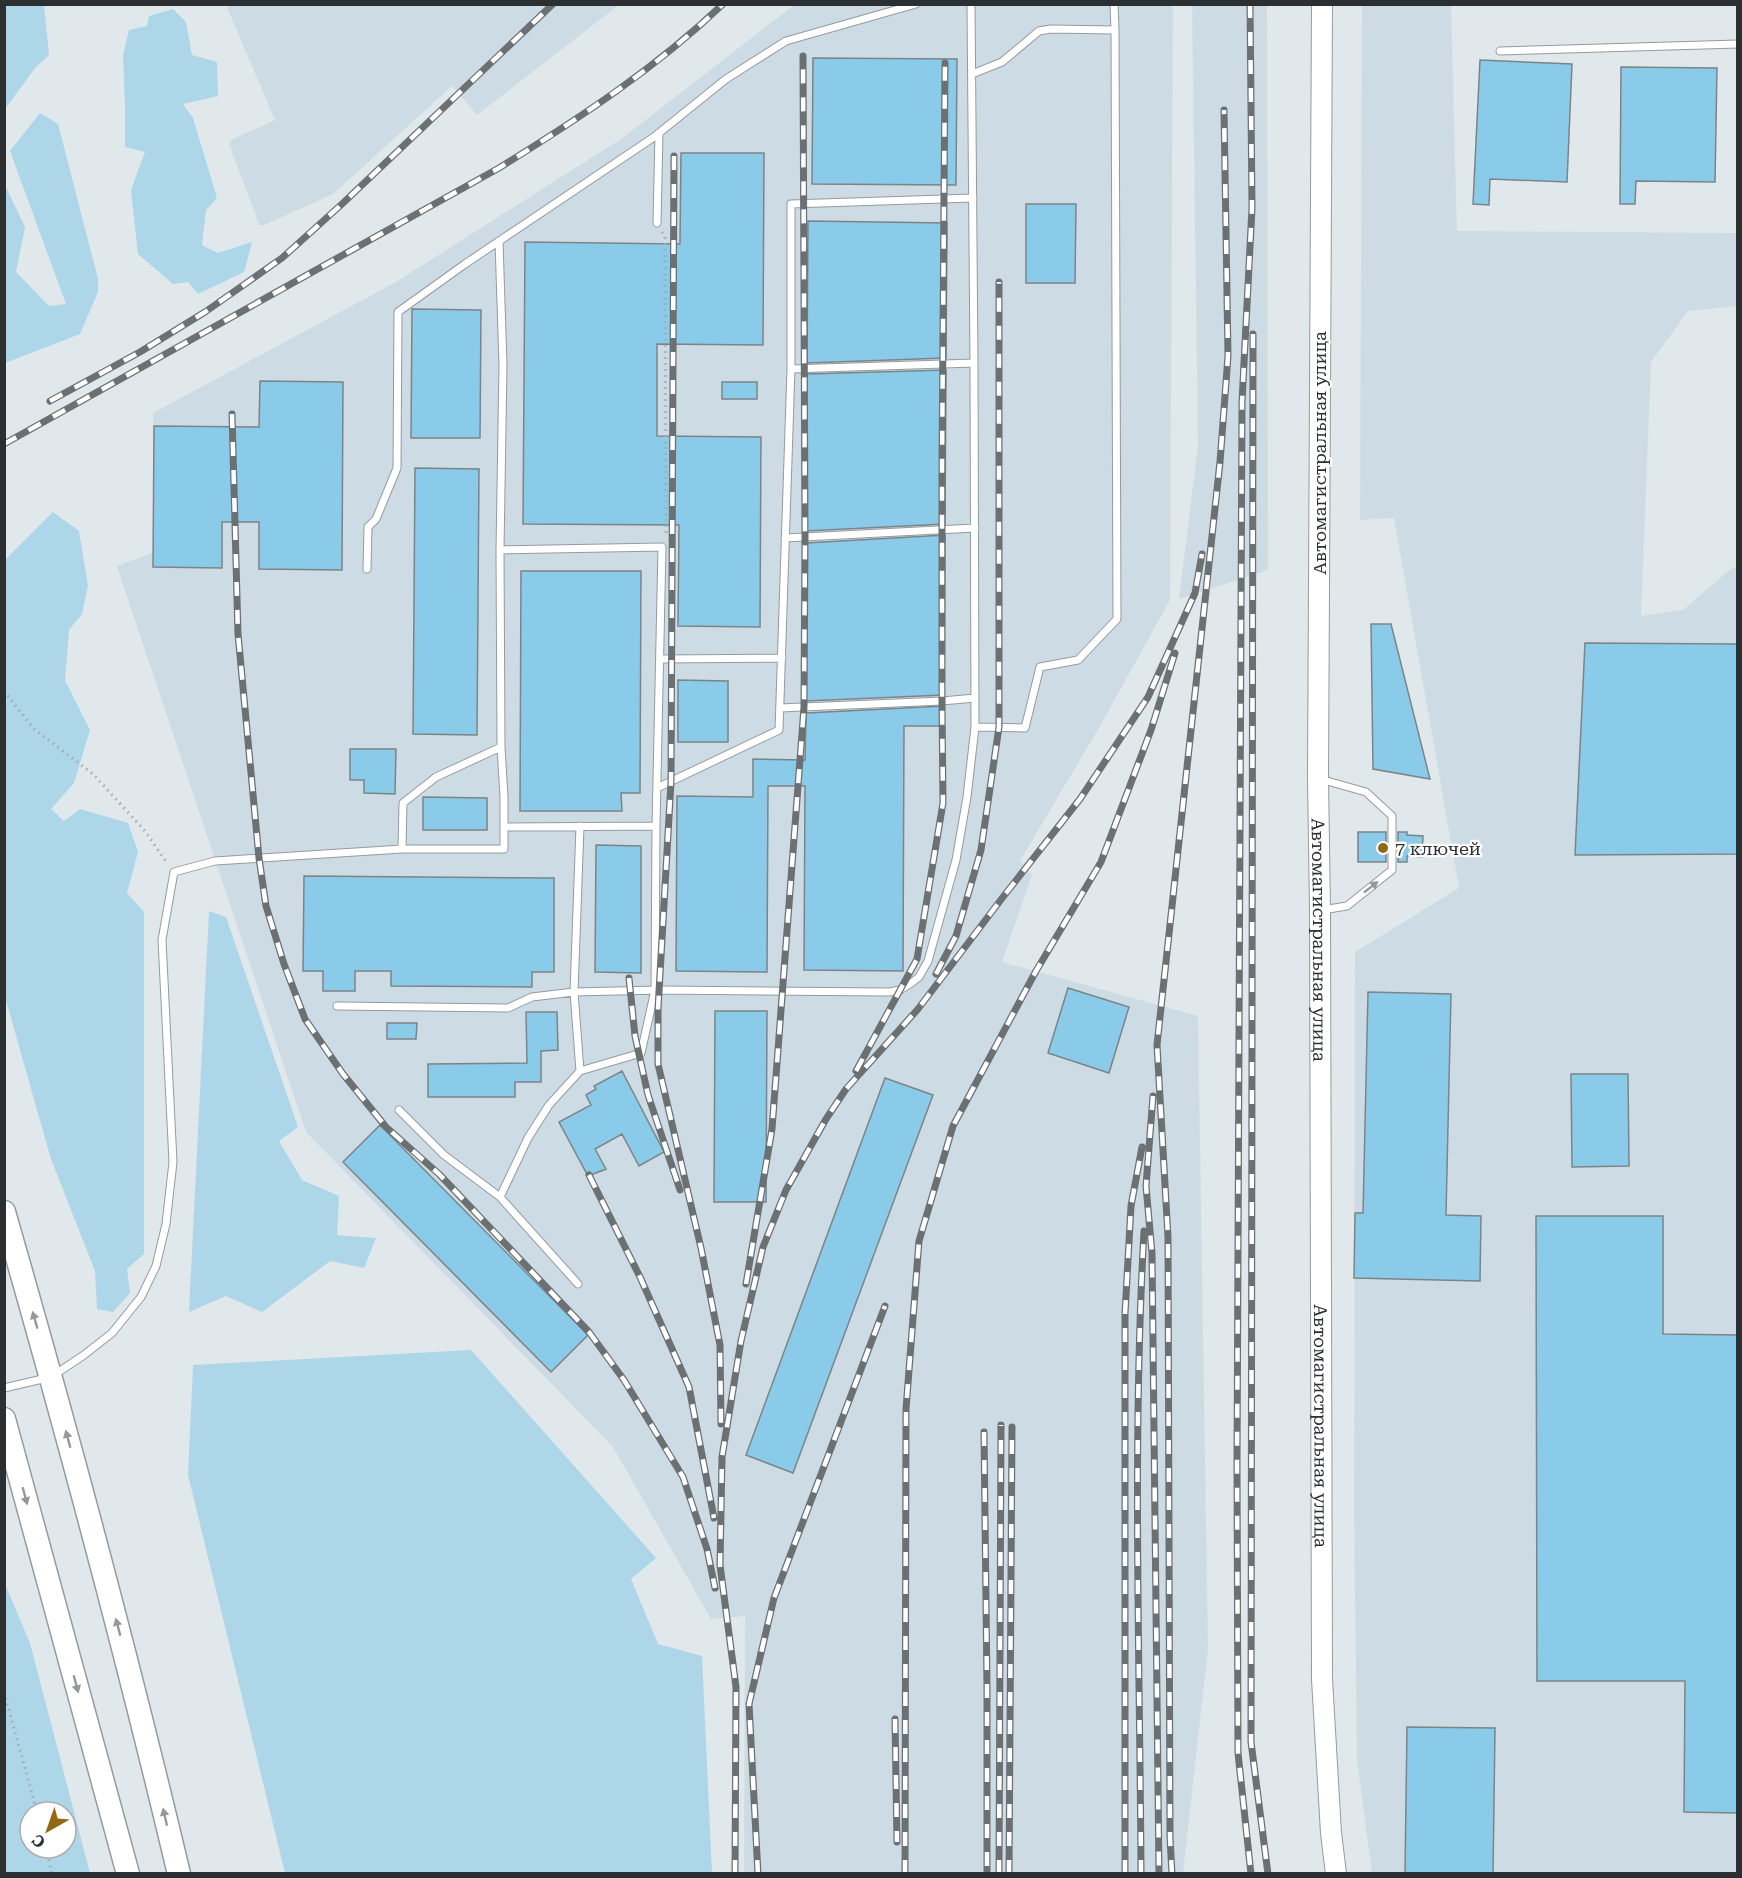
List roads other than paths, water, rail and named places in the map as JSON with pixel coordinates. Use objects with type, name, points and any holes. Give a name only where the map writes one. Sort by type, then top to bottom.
[{"type":"main road","name":"Автомагистральная улица","points":[[1322,4],[1318,778],[1322,1679],[1330,1833],[1336,1874]]},
{"type":"main road","points":[[4,1212],[51,1377],[141,1715],[178,1874]]},
{"type":"main road","points":[[4,1419],[128,1874]]},
{"type":"lane","points":[[367,569],[368,527],[376,519],[397,468],[398,312],[659,133],[726,80],[786,41],[916,4]]},
{"type":"lane","points":[[337,1006],[508,1008],[532,997],[574,992],[655,990],[889,992],[900,990],[919,977],[928,961],[956,860],[967,797],[975,727],[971,4]]},
{"type":"lane","points":[[975,727],[1025,728],[1040,667],[1078,660],[1117,619],[1114,4]]},
{"type":"lane","points":[[972,74],[1002,62],[1039,31],[1115,30]]},
{"type":"lane","points":[[1500,51],[1737,44]]},
{"type":"lane","points":[[657,223],[659,133]]},
{"type":"lane","points":[[657,788],[779,730],[791,369],[791,204],[973,198]]},
{"type":"lane","points":[[4,1388],[51,1377],[84,1355],[117,1327],[141,1298],[156,1266],[166,1224],[173,1162],[162,940],[174,872],[215,861],[402,849],[504,849],[500,550],[503,365],[499,241]]},
{"type":"lane","points":[[791,369],[974,363]]},
{"type":"lane","points":[[785,538],[975,528]]},
{"type":"lane","points":[[500,550],[662,547],[655,990],[641,1053],[580,1071],[549,1104],[528,1138],[500,1197]]},
{"type":"lane","points":[[660,659],[782,658]]},
{"type":"lane","points":[[780,708],[975,698]]},
{"type":"lane","points":[[402,849],[403,802],[436,777],[501,747]]},
{"type":"lane","points":[[1318,778],[1366,792],[1392,816],[1392,870],[1347,906],[1320,910]]},
{"type":"lane","points":[[580,826],[574,992],[580,1071]]},
{"type":"lane","points":[[504,827],[656,826]]},
{"type":"lane","points":[[399,1110],[444,1155],[500,1197],[578,1284]]},
{"type":"railway","points":[[50,401],[140,352],[205,312],[282,258],[553,4]]},
{"type":"railway","points":[[4,444],[499,168],[558,131],[643,72],[723,4]]},
{"type":"railway","points":[[1250,4],[1252,208],[1242,402],[1237,1464],[1238,1753],[1251,1874]]},
{"type":"railway","points":[[746,1284],[772,1129],[804,707],[803,56]]},
{"type":"railway","points":[[856,1071],[917,959],[943,803],[942,469],[945,63]]},
{"type":"railway","points":[[1172,1874],[1168,1237],[1157,1045],[1220,462],[1228,356],[1224,110]]},
{"type":"railway","points":[[674,156],[671,782],[658,1009],[658,1064],[701,1248],[720,1345],[721,1424]]},
{"type":"railway","points":[[936,974],[956,936],[981,850],[999,727],[999,282]]},
{"type":"railway","points":[[1253,334],[1251,1742],[1268,1874]]},
{"type":"railway","points":[[232,414],[238,634],[259,858],[266,906],[284,964],[305,1019],[343,1074],[386,1127],[439,1174],[589,1332],[624,1380],[683,1477],[707,1549],[715,1588]]},
{"type":"railway","points":[[735,1874],[736,1687],[720,1565],[722,1457],[741,1341],[763,1247],[786,1190],[826,1119],[846,1089],[918,1009],[1080,799],[1148,697],[1195,593],[1202,554]]},
{"type":"railway","points":[[905,1874],[906,1409],[919,1241],[953,1126],[1036,971],[1101,862],[1151,730],[1175,653]]},
{"type":"railway","points":[[629,978],[635,1036],[648,1095],[680,1190]]},
{"type":"railway","points":[[1153,1096],[1146,1186],[1152,1253],[1159,1874]]},
{"type":"railway","points":[[1125,1874],[1125,1314],[1131,1206],[1142,1147]]},
{"type":"railway","points":[[589,1175],[640,1277],[689,1387],[714,1518]]},
{"type":"railway","points":[[1141,1874],[1138,1392],[1144,1231]]},
{"type":"railway","points":[[758,1874],[749,1704],[774,1598],[885,1306]]},
{"type":"railway","points":[[999,1874],[1001,1425]]},
{"type":"railway","points":[[1009,1874],[1012,1427]]},
{"type":"railway","points":[[984,1432],[987,1874]]},
{"type":"railway","points":[[895,1719],[897,1842]]},
{"type":"place","name":"7 ключей","points":[[1383,848]]}]
